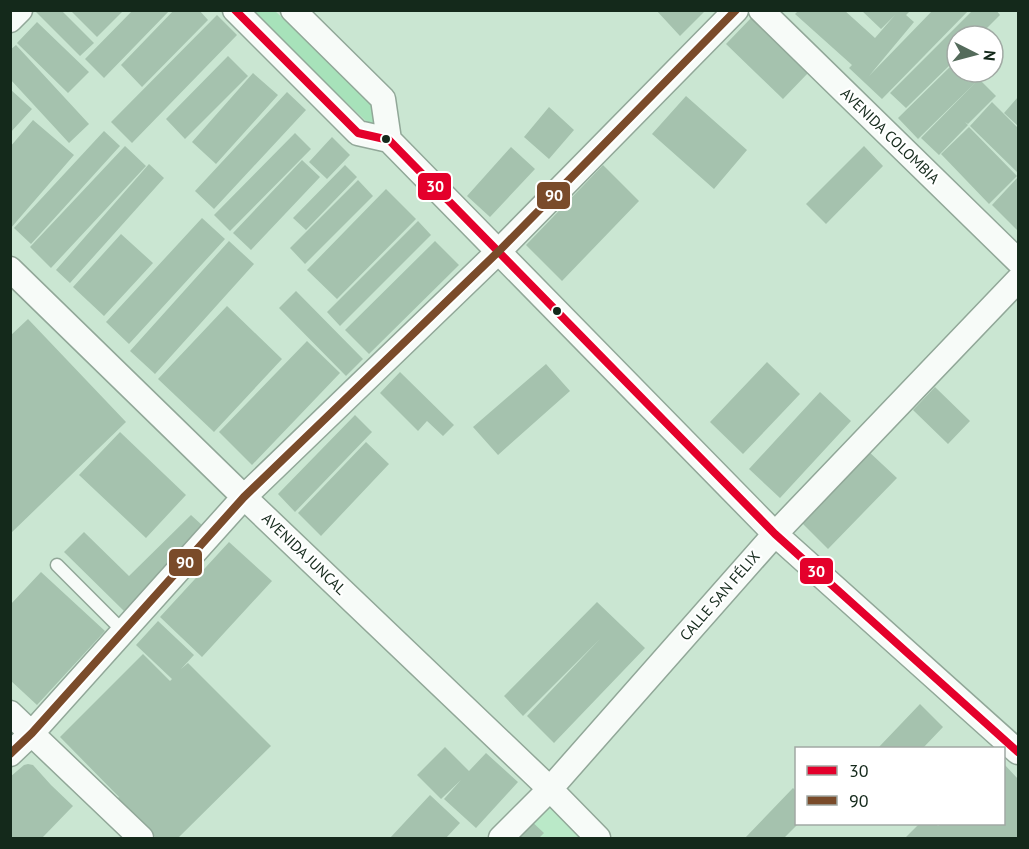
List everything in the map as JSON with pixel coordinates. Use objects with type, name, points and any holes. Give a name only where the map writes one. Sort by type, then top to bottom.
[{"type":"street","points":[[10,20],[20,10]]},
{"type":"street","points":[[235,10],[358,133],[389,140],[775,534],[1018,752]]},
{"type":"street","points":[[293,10],[383,99],[389,140]]},
{"type":"street","points":[[10,754],[32,733],[244,497],[499,252],[736,10]]},
{"type":"street","name":"AVENIDA COLOMBIA","points":[[761,10],[1018,261]]},
{"type":"street","name":"AVENIDA JUNCAL","points":[[10,269],[244,497],[550,789],[598,838]]},
{"type":"street","name":"CALLE SAN FÉLIX","points":[[501,838],[550,789],[775,534],[1018,280]]},
{"type":"street","points":[[10,713],[141,838]]},
{"type":"lane","points":[[57,565],[123,631]]},
{"type":"shaded area","points":[[250,11],[275,11],[376,105],[380,122],[374,125],[367,122]]},
{"type":"shaded area","points":[[550,789],[598,838],[501,838]]},
{"type":"building","points":[[34,10],[61,10],[94,43],[80,56]]},
{"type":"building","points":[[70,10],[124,10],[97,37]]},
{"type":"building","points":[[133,10],[170,10],[104,78],[85,59]]},
{"type":"building","points":[[174,10],[199,10],[208,20],[142,87],[121,65]]},
{"type":"building","points":[[656,10],[706,10],[680,36]]},
{"type":"building","points":[[799,10],[844,10],[875,38],[895,15],[881,29],[861,10],[911,10],[906,15],[914,22],[869,76],[933,10],[969,10],[955,24],[945,24],[945,35],[882,99],[849,68],[852,65],[795,14]]},
{"type":"building","points":[[973,10],[996,10],[1000,15],[991,24],[959,24]]},
{"type":"building","points":[[217,15],[237,35],[132,143],[111,122]]},
{"type":"building","points":[[751,18],[808,73],[783,99],[726,44]]},
{"type":"building","points":[[37,22],[89,72],[68,93],[17,43]]},
{"type":"building","points":[[945,38],[945,70],[906,108],[890,93]]},
{"type":"building","points":[[16,45],[89,124],[69,143],[10,79],[10,50]]},
{"type":"building","points":[[228,56],[248,76],[185,139],[166,119]]},
{"type":"building","points":[[945,72],[945,84],[974,84],[918,139],[898,118]]},
{"type":"building","points":[[253,73],[278,95],[216,164],[192,142]]},
{"type":"building","points":[[974,84],[984,84],[996,96],[968,124],[965,122],[968,125],[939,155],[921,138]]},
{"type":"building","points":[[10,89],[32,109],[10,133]]},
{"type":"building","points":[[287,92],[306,110],[214,209],[195,191]]},
{"type":"building","points":[[686,96],[747,150],[714,189],[652,134]]},
{"type":"building","points":[[1018,97],[1018,126],[1004,113]]},
{"type":"building","points":[[992,102],[1018,128],[1018,173],[970,126]]},
{"type":"building","points":[[549,107],[574,130],[549,159],[524,137]]},
{"type":"building","points":[[33,120],[74,155],[10,229],[10,147]]},
{"type":"building","points":[[969,127],[1017,176],[989,204],[941,154]]},
{"type":"building","points":[[104,131],[120,146],[31,244],[14,228]]},
{"type":"building","points":[[295,133],[311,149],[230,231],[214,215]]},
{"type":"building","points":[[332,137],[350,155],[327,179],[309,162]]},
{"type":"building","points":[[125,146],[146,166],[51,268],[30,247]]},
{"type":"building","points":[[864,146],[883,166],[826,224],[806,204]]},
{"type":"building","points":[[511,147],[535,169],[490,217],[467,196]]},
{"type":"building","points":[[302,160],[320,177],[251,250],[233,233]]},
{"type":"building","points":[[149,164],[164,178],[70,283],[56,270]]},
{"type":"building","points":[[345,165],[357,177],[306,230],[293,218]]},
{"type":"building","points":[[603,165],[639,201],[562,281],[526,245]]},
{"type":"building","points":[[1018,177],[1018,231],[992,205]]},
{"type":"building","points":[[358,180],[373,196],[305,264],[290,248]]},
{"type":"building","points":[[386,189],[416,219],[337,299],[307,270]]},
{"type":"building","points":[[202,218],[225,239],[129,344],[106,322]]},
{"type":"building","points":[[418,221],[431,235],[340,326],[327,312]]},
{"type":"building","points":[[121,234],[153,263],[104,316],[73,287]]},
{"type":"building","points":[[229,241],[254,264],[155,374],[130,351]]},
{"type":"building","points":[[435,241],[459,265],[369,354],[345,330]]},
{"type":"building","points":[[296,291],[363,359],[346,376],[279,308]]},
{"type":"building","points":[[227,306],[282,359],[214,432],[158,379]]},
{"type":"building","points":[[28,319],[126,422],[10,534],[10,336]]},
{"type":"building","points":[[307,341],[340,373],[252,465],[219,432]]},
{"type":"building","points":[[767,362],[800,394],[743,454],[710,422]]},
{"type":"building","points":[[546,364],[570,391],[498,455],[473,427]]},
{"type":"building","points":[[400,372],[454,425],[443,436],[427,421],[418,431],[380,393]]},
{"type":"building","points":[[935,387],[970,421],[948,444],[913,410]]},
{"type":"building","points":[[820,392],[851,421],[780,498],[749,469]]},
{"type":"building","points":[[355,415],[372,432],[295,512],[278,494]]},
{"type":"building","points":[[120,432],[186,495],[146,538],[79,475]]},
{"type":"building","points":[[366,442],[389,464],[321,536],[298,513]]},
{"type":"building","points":[[867,450],[897,478],[828,549],[799,520]]},
{"type":"building","points":[[191,515],[203,526],[124,611],[64,552],[84,532],[129,576]]},
{"type":"building","points":[[229,542],[272,581],[202,657],[160,617]]},
{"type":"building","points":[[41,572],[105,631],[37,705],[10,680],[10,605]]},
{"type":"building","points":[[597,602],[645,648],[554,743],[527,716],[600,639],[523,716],[504,696]]},
{"type":"building","points":[[158,621],[194,655],[181,669],[188,663],[271,746],[178,838],[156,838],[60,737],[143,654],[170,681],[172,679],[136,645]]},
{"type":"building","points":[[920,704],[943,727],[924,747],[879,747]]},
{"type":"building","points":[[445,747],[469,771],[486,753],[518,782],[476,828],[444,799],[461,780],[441,799],[417,775]]},
{"type":"building","points":[[28,764],[33,765],[73,806],[42,838],[10,838],[10,777]]},
{"type":"building","points":[[1005,765],[1018,779],[1018,838],[905,838],[918,825],[1005,825]]},
{"type":"building","points":[[793,788],[795,790],[795,825],[797,825],[784,838],[745,838]]},
{"type":"building","points":[[430,795],[460,823],[446,838],[390,838]]},
{"type":"building","points":[[529,819],[544,833],[539,838],[511,838]]},
{"type":"transit line","name":"30","points":[[235,10],[358,133],[389,140],[775,534],[1018,752]]},
{"type":"transit line","name":"90","points":[[10,754],[32,733],[244,497],[499,251],[736,10]]}]
